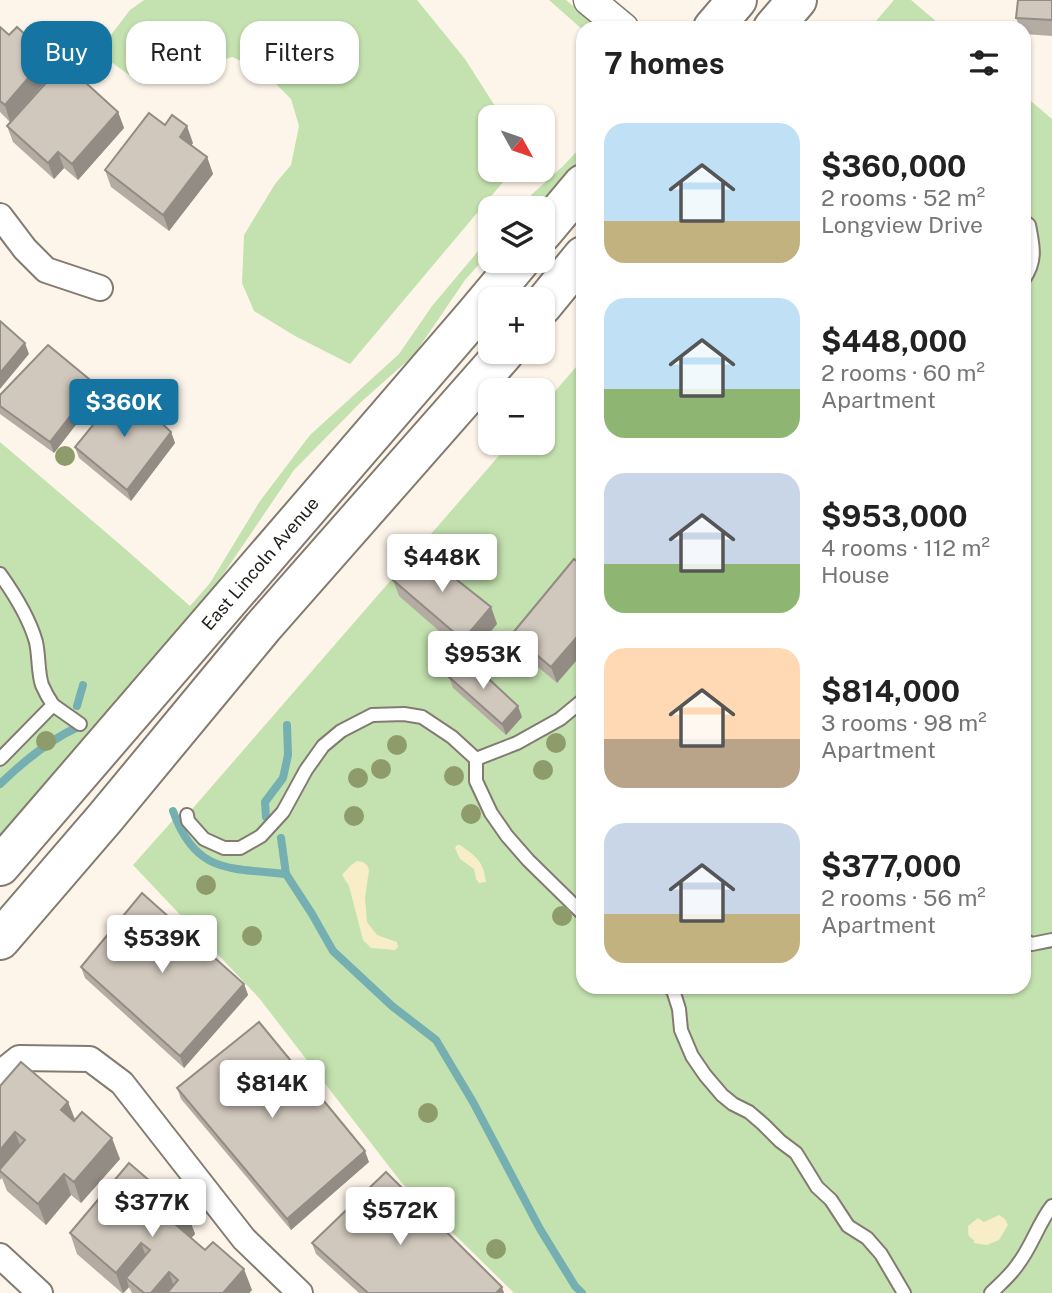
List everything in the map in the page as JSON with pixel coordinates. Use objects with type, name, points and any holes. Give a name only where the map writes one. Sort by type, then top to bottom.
[{"type":"main road","points":[[719,21],[737,0]]},
{"type":"main road","points":[[779,21],[797,0]]},
{"type":"main road","points":[[555,217],[576,192]]},
{"type":"main road","points":[[555,290],[576,265]]},
{"type":"main road","name":"East Lincoln Avenue","points":[[0,866],[510,273]]},
{"type":"main road","points":[[0,940],[263,627],[494,364]]},
{"type":"street","points":[[589,0],[614,21]]},
{"type":"street","points":[[0,216],[25,249],[46,270],[100,288]]},
{"type":"street","points":[[0,1073],[19,1058],[90,1059],[122,1083],[244,1239],[300,1293]]},
{"type":"street","points":[[0,1256],[40,1293]]},
{"type":"lane","points":[[1031,235],[1034,250],[1031,265]]},
{"type":"lane","points":[[0,574],[27,617],[40,660],[42,684],[53,705],[80,724]]},
{"type":"lane","points":[[0,759],[53,705]]},
{"type":"lane","points":[[476,759],[517,743],[560,719],[576,706]]},
{"type":"lane","points":[[187,815],[188,821],[204,839],[224,848],[240,848],[261,836],[283,812],[306,770],[323,746],[341,730],[372,715],[404,714],[422,718],[452,737],[476,759],[476,781],[491,813],[507,836],[576,908]]},
{"type":"lane","points":[[1031,944],[1052,940]]},
{"type":"lane","points":[[674,994],[681,1030],[692,1056],[705,1075],[722,1095],[749,1112],[796,1153],[848,1226],[867,1238],[881,1254],[904,1293]]},
{"type":"lane","points":[[991,1293],[1017,1267],[1036,1229],[1052,1206]]},
{"type":"green space","points":[[144,0],[417,0],[465,59],[494,105],[478,105],[478,182],[503,182],[491,196],[478,196],[478,212],[350,364],[254,311],[242,283],[244,235],[275,184],[291,165],[299,126],[291,99],[276,84],[359,84],[359,21],[240,21],[240,60],[232,57],[226,59],[226,21],[126,21],[126,73],[112,63],[112,33],[130,10]]},
{"type":"green space","points":[[549,0],[566,0],[591,21],[576,21],[576,24]]},
{"type":"green space","points":[[894,0],[911,0],[936,21],[876,21]]},
{"type":"green space","points":[[1031,101],[1052,119],[1052,1293],[514,1293],[401,1182],[259,998],[133,865],[173,820],[187,815],[500,455],[555,455],[555,391],[576,367],[576,994],[1031,994]]},
{"type":"green space","points":[[576,152],[576,169],[546,196],[530,196],[545,182],[555,182],[555,173]]},
{"type":"green space","points":[[478,251],[478,265],[465,280],[414,355],[361,402],[294,470],[199,610],[0,838],[0,442],[190,606],[210,583],[260,501],[310,435],[399,354],[432,306]]},
{"type":"sand","points":[[457,845],[475,856],[483,869],[486,882],[479,883],[474,869],[460,859],[455,848]]},
{"type":"sand","points":[[357,861],[367,865],[369,870],[365,898],[367,922],[377,935],[397,942],[398,947],[395,950],[371,948],[363,940],[349,886],[342,875]]},
{"type":"sand","points":[[999,1215],[1008,1225],[999,1240],[987,1245],[974,1243],[969,1236],[968,1226],[978,1218],[984,1222]]},
{"type":"building","points":[[1018,0],[1052,0],[1052,20],[1016,18]]},
{"type":"building","points":[[0,27],[9,35],[17,27],[21,31],[23,84],[5,105],[0,101]]},
{"type":"building","points":[[45,84],[87,84],[118,112],[72,164],[58,152],[48,163],[7,126]]},
{"type":"building","points":[[149,113],[165,125],[172,115],[187,126],[180,137],[207,157],[163,215],[105,170]]},
{"type":"building","points":[[0,321],[25,343],[0,373]]},
{"type":"building","points":[[48,345],[95,384],[50,442],[0,406],[0,395]]},
{"type":"building","points":[[124,387],[171,432],[127,490],[75,447]]},
{"type":"building","points":[[418,549],[491,607],[463,640],[393,580]]},
{"type":"building","points":[[574,559],[576,561],[576,638],[551,667],[512,634]]},
{"type":"building","points":[[466,658],[518,706],[502,724],[449,677]]},
{"type":"building","points":[[142,893],[244,984],[180,1056],[81,967]]},
{"type":"building","points":[[259,1022],[365,1151],[287,1219],[177,1088]]},
{"type":"building","points":[[21,1062],[68,1102],[61,1110],[74,1121],[82,1112],[112,1138],[74,1182],[64,1174],[38,1204],[0,1171],[25,1140],[15,1132],[0,1150],[0,1086]]},
{"type":"building","points":[[129,1163],[187,1213],[176,1225],[205,1250],[213,1242],[244,1269],[223,1293],[167,1293],[178,1280],[169,1272],[151,1293],[144,1293],[126,1278],[150,1250],[141,1243],[116,1273],[70,1233]]},
{"type":"building","points":[[386,1172],[502,1287],[496,1293],[368,1293],[312,1243]]},
{"type":"waterway","points":[[77,706],[83,685]]},
{"type":"waterway","points":[[266,817],[265,802],[283,778],[288,755],[287,725]]},
{"type":"waterway","points":[[0,784],[37,752],[78,727]]},
{"type":"waterway","points":[[173,811],[182,831],[203,857],[231,868],[286,874]]},
{"type":"waterway","points":[[281,838],[286,874],[333,951],[392,1006],[436,1040],[473,1102],[540,1229],[582,1293]]}]
